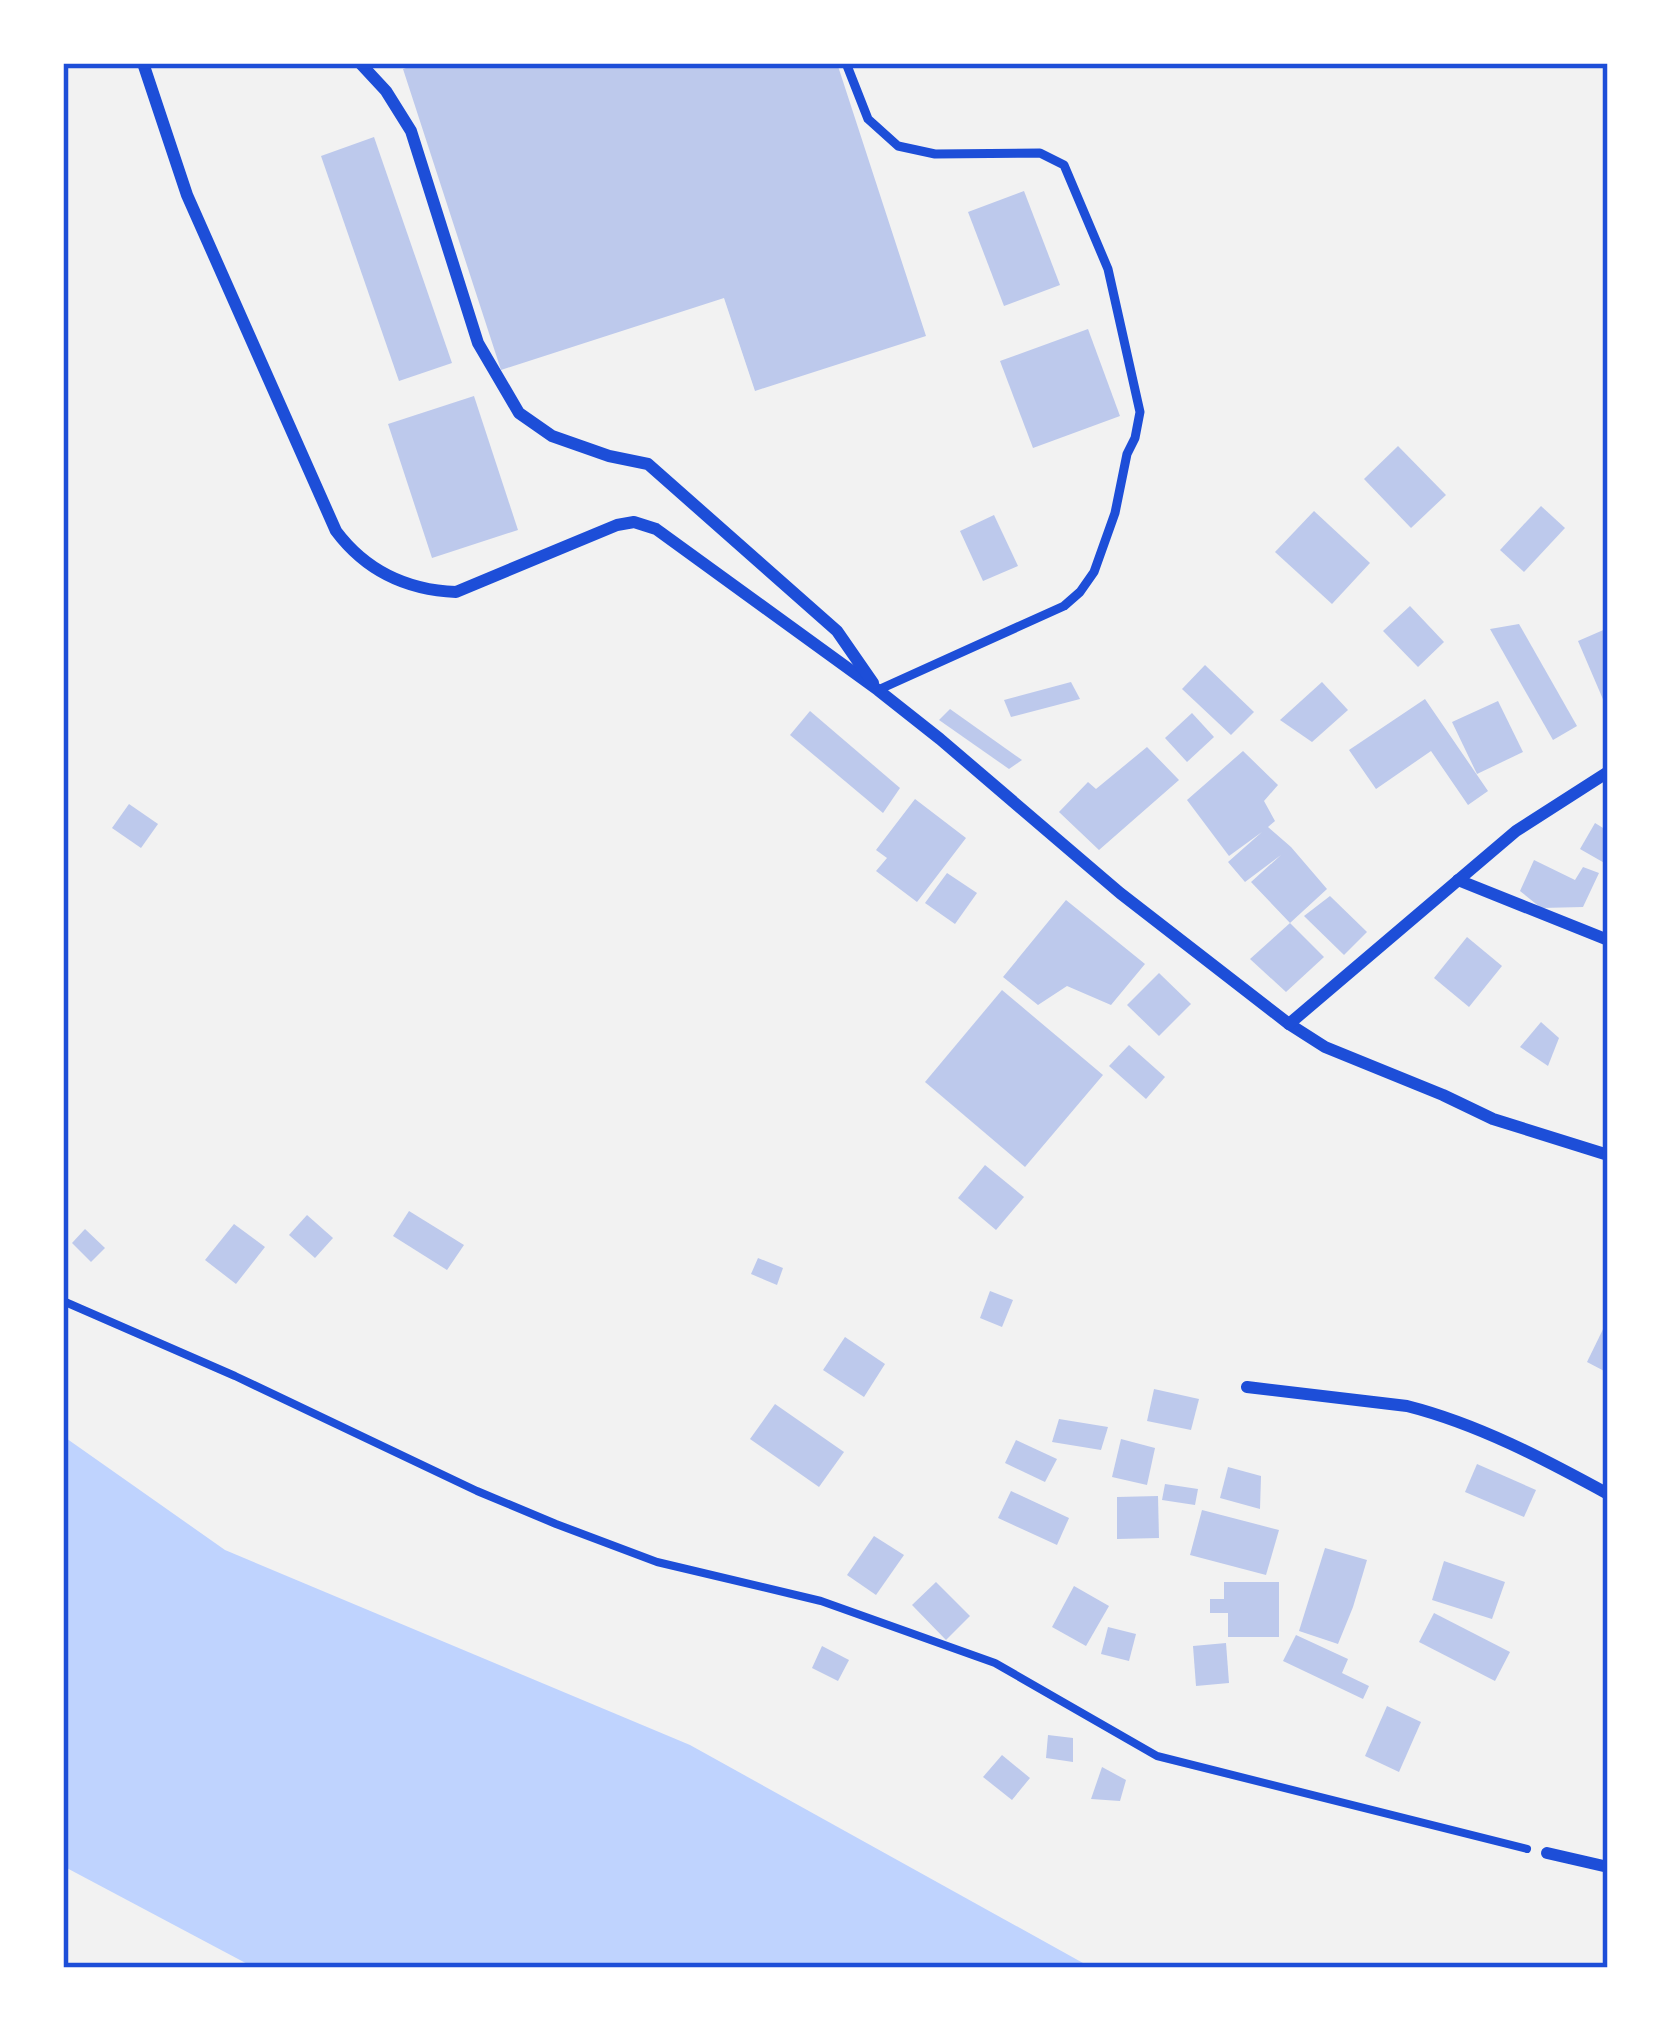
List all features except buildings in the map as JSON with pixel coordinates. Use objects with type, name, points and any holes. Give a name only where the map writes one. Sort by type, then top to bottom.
[{"type":"street","points":[[143,63],[188,195],[336,531],[350,551],[388,578],[456,592],[616,524],[634,522],[656,530],[878,690],[1120,893],[1325,1048],[1493,1119],[1608,1156]]},
{"type":"street","points":[[360,63],[386,91],[411,131],[478,343],[519,413],[552,436],[648,464],[837,631],[878,690]]},
{"type":"street","points":[[1289,1024],[1516,831],[1608,772]]},
{"type":"street","points":[[1458,880],[1608,940]]},
{"type":"street","points":[[1247,1387],[1426,1411],[1503,1440],[1608,1494]]},
{"type":"street","points":[[1547,1853],[1608,1867]]},
{"type":"lane","points":[[846,63],[868,119],[898,146],[935,154],[1040,153],[1064,164],[1108,269],[1140,412],[1115,513],[1094,572],[1080,592],[1064,606],[878,690]]},
{"type":"path","points":[[63,1301],[556,1524],[676,1568],[821,1601],[995,1664],[1157,1756],[1547,1853]]},
{"type":"water","points":[[63,1436],[225,1550],[690,1745],[1092,1968],[255,1968],[63,1866]]}]
